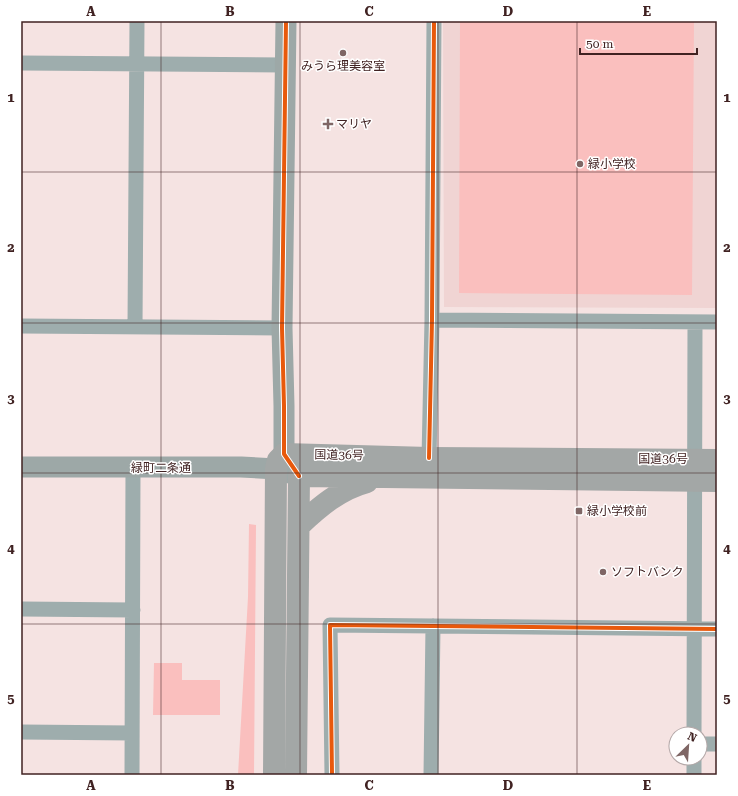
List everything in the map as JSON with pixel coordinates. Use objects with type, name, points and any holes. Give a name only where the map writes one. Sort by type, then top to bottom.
[{"type":"highway","name":"国道36号","points":[[280,461],[429,458],[695,470],[717,481]]},
{"type":"highway","name":"国道36号","points":[[299,476],[382,478],[695,470],[717,460]]},
{"type":"highway","points":[[274,775],[280,461]]},
{"type":"highway","points":[[296,775],[299,476]]},
{"type":"highway","points":[[299,526],[323,505],[343,491],[354,485],[382,478]]},
{"type":"street","points":[[135,327],[137,21]]},
{"type":"street","points":[[280,461],[284,406],[282,328],[286,21]]},
{"type":"street","points":[[429,458],[432,320],[434,21]]},
{"type":"street","points":[[21,63],[285,65]]},
{"type":"street","points":[[432,320],[717,322]]},
{"type":"street","points":[[694,726],[695,322]]},
{"type":"street","points":[[21,326],[282,328]]},
{"type":"street","name":"緑町二条通","points":[[21,467],[231,467],[280,461],[299,476]]},
{"type":"street","points":[[132,775],[133,468]]},
{"type":"street","points":[[21,609],[133,610]]},
{"type":"street","points":[[332,775],[330,625],[717,628]]},
{"type":"street","points":[[431,775],[433,626]]},
{"type":"street","points":[[21,732],[132,733]]},
{"type":"shaded area","name":"緑小学校","points":[[443,21],[717,21],[717,308],[444,307]]},
{"type":"shaded area","name":"緑小学校","points":[[460,21],[694,21],[692,295],[459,293]]},
{"type":"shaded area","points":[[249,524],[256,525],[254,775],[238,775],[248,597]]},
{"type":"shaded area","points":[[154,663],[182,663],[182,680],[220,680],[220,715],[153,715]]},
{"type":"cycle path","points":[[286,21],[282,328],[284,454],[299,476]]},
{"type":"cycle path","points":[[429,458],[432,320],[434,21]]},
{"type":"cycle path","points":[[332,775],[330,625],[717,629]]},
{"type":"place","name":"みうら理美容室","points":[[343,53]]},
{"type":"place","name":"マリヤ","points":[[328,124]]},
{"type":"place","name":"緑小学校","points":[[580,164]]},
{"type":"place","name":"緑小学校前","points":[[579,511]]},
{"type":"place","name":"ソフトバンク","points":[[603,572]]}]
